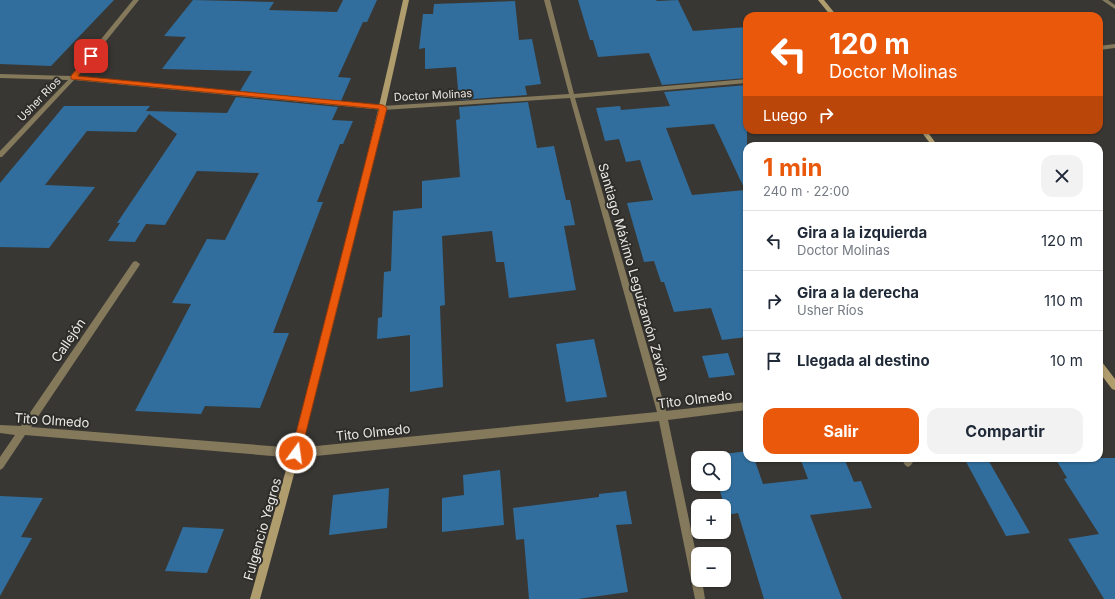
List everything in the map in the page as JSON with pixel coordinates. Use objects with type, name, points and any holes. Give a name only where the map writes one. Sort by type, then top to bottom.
[{"type":"street","name":"Usher Ríos","points":[[0,154],[73,78],[136,0]]},
{"type":"street","name":"Fulgencio Yegros","points":[[255,599],[296,453],[383,108],[406,0]]},
{"type":"street","name":"Santiago Máximo Leguizamón Zaván","points":[[547,0],[572,96],[663,416],[700,599]]},
{"type":"street","points":[[821,0],[831,12]]},
{"type":"street","points":[[1105,0],[1115,7]]},
{"type":"street","points":[[1103,48],[1115,46]]},
{"type":"street","name":"Doctor Molinas","points":[[0,76],[73,78],[383,108],[572,96],[743,81]]},
{"type":"street","name":"Callejón","points":[[0,465],[136,264]]},
{"type":"street","points":[[1103,370],[1115,386]]},
{"type":"street","name":"Tito Olmedo","points":[[0,429],[296,453],[743,406]]},
{"type":"building","points":[[0,0],[114,0],[51,66],[0,64]]},
{"type":"building","points":[[193,0],[274,2],[269,10],[337,12],[343,0],[377,0],[367,22],[363,22],[338,77],[351,78],[341,101],[240,91],[252,71],[162,69],[186,37],[164,36]]},
{"type":"building","points":[[578,0],[678,0],[693,31],[743,27],[743,78],[662,85],[649,53],[598,57],[593,40],[590,40]]},
{"type":"building","points":[[515,1],[519,40],[532,39],[541,84],[525,86],[527,95],[459,100],[456,67],[425,69],[425,48],[419,49],[423,14],[433,14],[434,4]]},
{"type":"building","points":[[743,85],[743,134],[747,134],[747,142],[743,142],[743,186],[714,124],[666,128],[692,195],[743,190],[743,337],[722,340],[711,308],[674,312],[664,282],[661,282],[654,261],[644,262],[627,203],[653,200],[640,160],[626,162],[619,139],[605,141],[596,108],[620,106],[621,110],[670,106],[664,92]]},
{"type":"building","points":[[236,97],[338,107],[332,120],[353,121],[343,144],[340,144],[317,202],[323,202],[273,333],[289,333],[260,408],[205,406],[201,414],[135,411],[191,304],[172,303],[207,239],[225,240],[259,173],[197,171],[165,225],[146,224],[135,242],[108,241],[120,223],[117,223],[177,134],[149,114],[136,132],[87,131],[45,185],[95,187],[49,248],[0,247],[0,183],[64,106],[150,106],[146,111],[227,113]]},
{"type":"building","points":[[528,102],[537,148],[554,146],[566,200],[570,200],[575,225],[564,226],[576,290],[509,298],[504,262],[496,262],[492,231],[442,236],[445,305],[440,306],[443,387],[410,392],[410,335],[377,339],[378,318],[382,317],[384,272],[391,271],[393,211],[422,208],[422,181],[460,177],[456,120],[460,119],[459,107]]},
{"type":"building","points":[[594,339],[607,397],[566,402],[556,344]]},
{"type":"building","points":[[728,353],[735,375],[709,378],[702,356]]},
{"type":"building","points":[[743,452],[743,462],[755,462],[763,484],[808,479],[802,462],[846,462],[854,482],[861,481],[872,508],[810,515],[842,599],[764,599],[738,513],[731,514],[731,499],[722,499],[720,491],[731,491],[731,453]]},
{"type":"building","points":[[1103,458],[1115,458],[1115,599],[1104,599],[1068,539],[1099,534],[1064,479],[1067,478],[1057,462],[1103,462]]},
{"type":"building","points":[[966,462],[989,462],[1030,533],[1006,536]]},
{"type":"building","points":[[500,470],[504,525],[442,532],[442,498],[464,495],[463,475]]},
{"type":"building","points":[[389,488],[387,528],[329,535],[333,495]]},
{"type":"building","points":[[626,491],[632,524],[616,525],[628,592],[578,599],[529,599],[524,539],[516,540],[513,508],[599,497],[599,494]]},
{"type":"building","points":[[0,496],[43,498],[21,537],[32,538],[0,596]]},
{"type":"building","points":[[183,527],[224,529],[207,573],[165,571]]},
{"type":"route","points":[[91,56],[73,78],[383,108],[296,453]]}]
